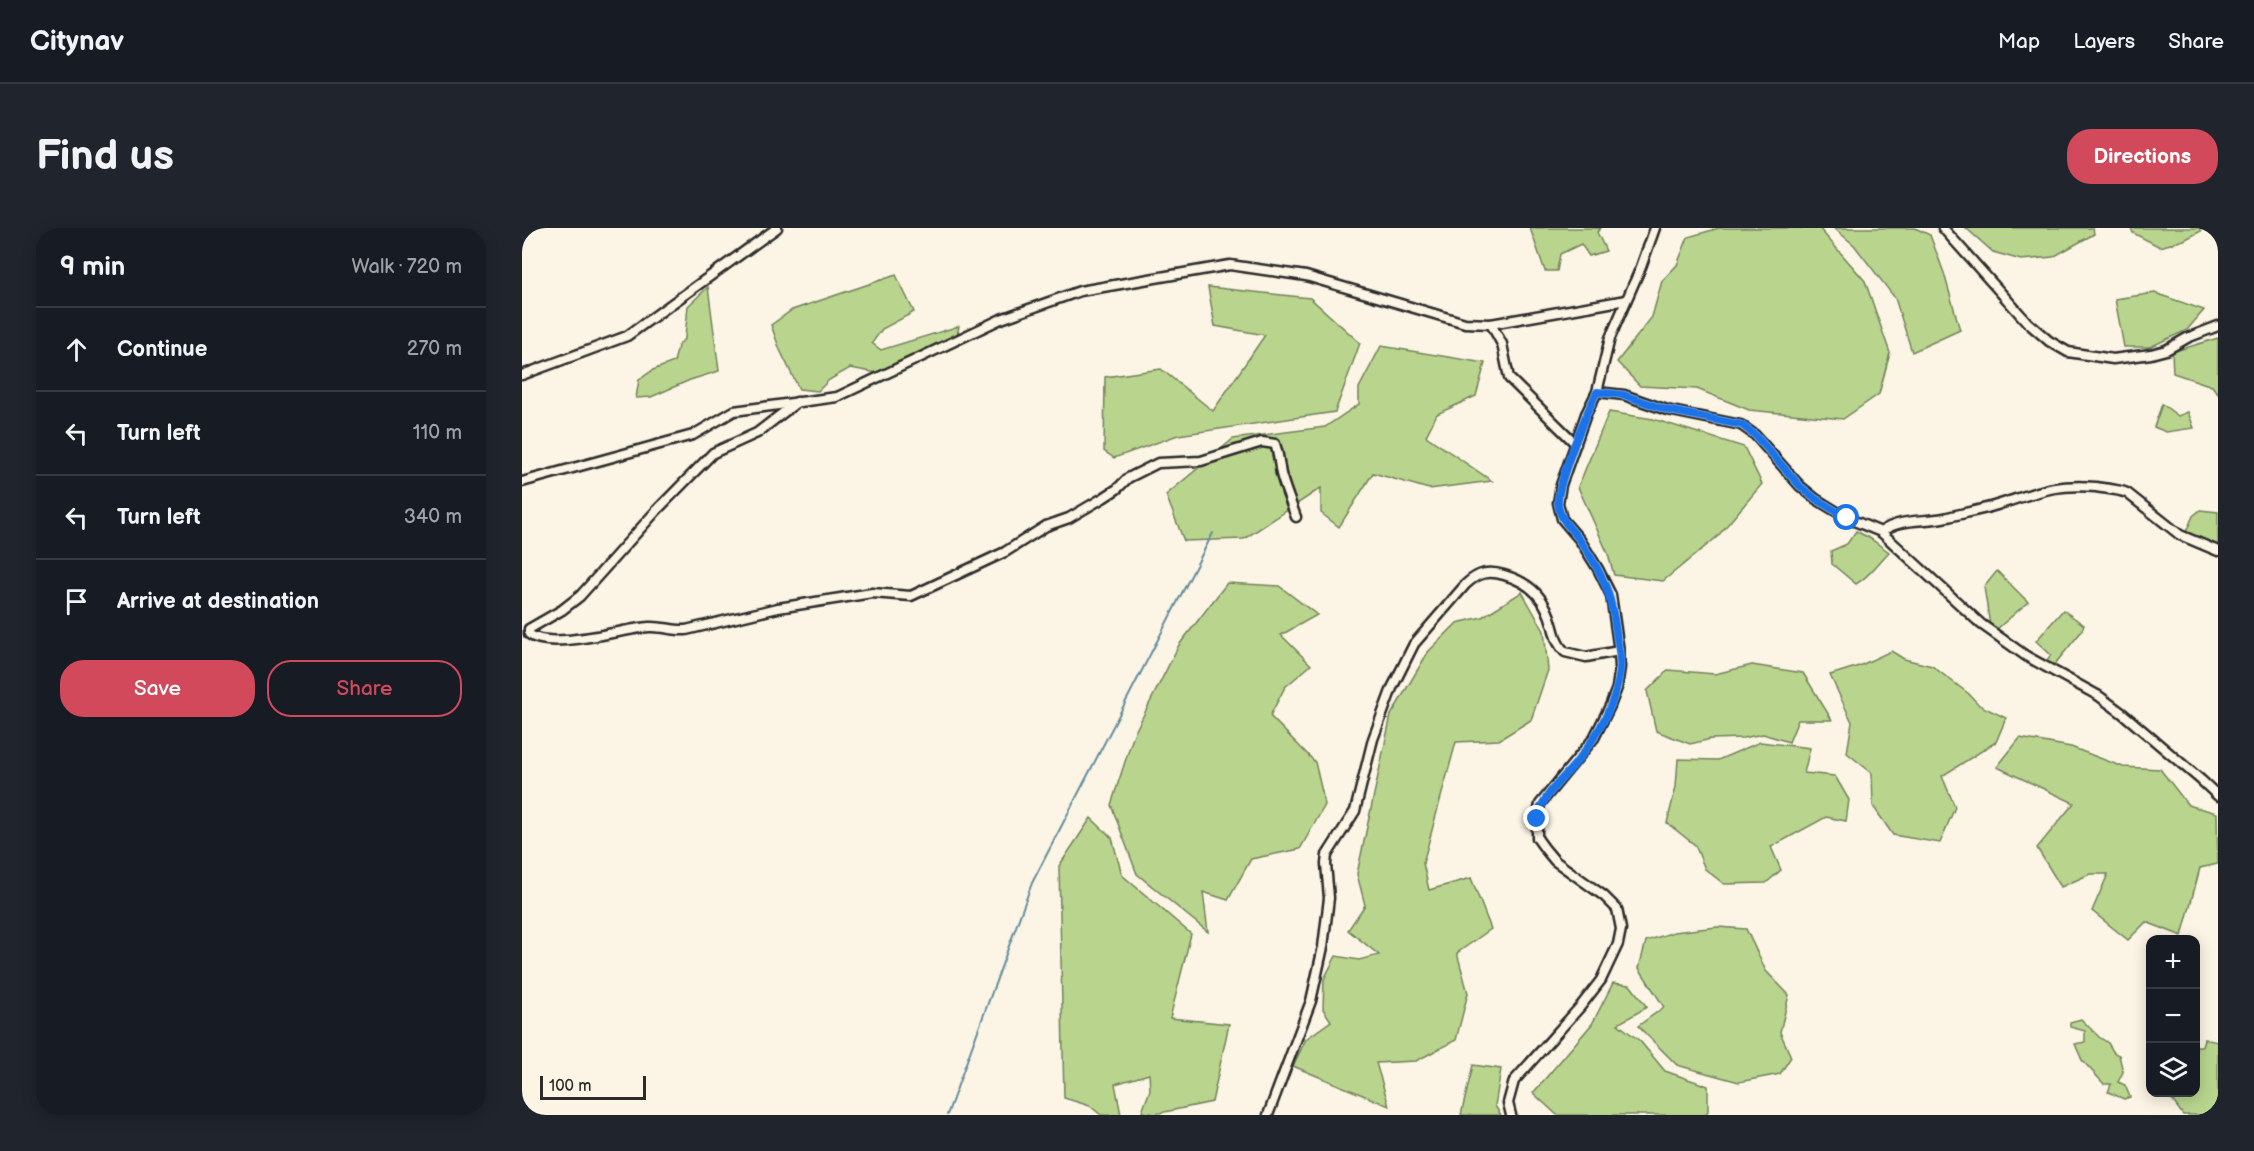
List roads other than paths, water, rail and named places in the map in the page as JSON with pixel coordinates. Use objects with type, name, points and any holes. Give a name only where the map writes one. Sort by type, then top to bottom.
[{"type":"street","points":[[522,375],[627,336],[777,228]]},
{"type":"street","points":[[1511,1115],[1508,1103],[1514,1081],[1601,980],[1618,944],[1621,929],[1617,909],[1604,896],[1555,861],[1537,838],[1537,819],[1540,804],[1594,738],[1611,706],[1617,688],[1620,667],[1619,651],[1611,595],[1580,540],[1562,519],[1558,503],[1561,485],[1586,414],[1597,392],[1610,338],[1655,228]]},
{"type":"street","points":[[1943,228],[2026,322],[2049,341],[2068,352],[2113,359],[2151,354],[2166,350],[2187,338],[2218,326]]},
{"type":"street","points":[[522,482],[693,435],[734,411],[837,397],[1000,319],[1080,291],[1230,265],[1306,276],[1465,323],[1491,324],[1626,300]]},
{"type":"street","points":[[1491,324],[1502,345],[1509,378],[1576,444]]},
{"type":"street","points":[[1597,392],[1624,395],[1667,410],[1742,425],[1755,435],[1800,486],[1816,499],[1847,518],[1881,532],[1981,624],[2026,656],[2099,696],[2218,796]]},
{"type":"street","points":[[797,402],[758,433],[713,453],[657,510],[580,596],[530,629],[529,634],[535,638],[580,639],[646,627],[662,626],[677,631],[778,608],[800,607],[872,593],[911,596],[1005,552],[1046,526],[1069,518],[1117,489],[1128,478],[1158,463],[1201,461],[1262,442],[1275,444],[1280,454],[1280,471],[1296,517]]},
{"type":"street","points":[[1881,532],[1897,523],[1949,517],[1994,506],[2034,491],[2083,486],[2127,493],[2180,535],[2218,551]]},
{"type":"street","points":[[1268,1115],[1311,1001],[1321,958],[1329,898],[1326,864],[1328,855],[1355,811],[1373,739],[1392,688],[1414,644],[1466,584],[1476,575],[1487,572],[1527,583],[1546,609],[1556,639],[1565,652],[1586,657],[1619,651]]},
{"type":"waterway","points":[[947,1115],[1032,883],[1213,533]]}]
